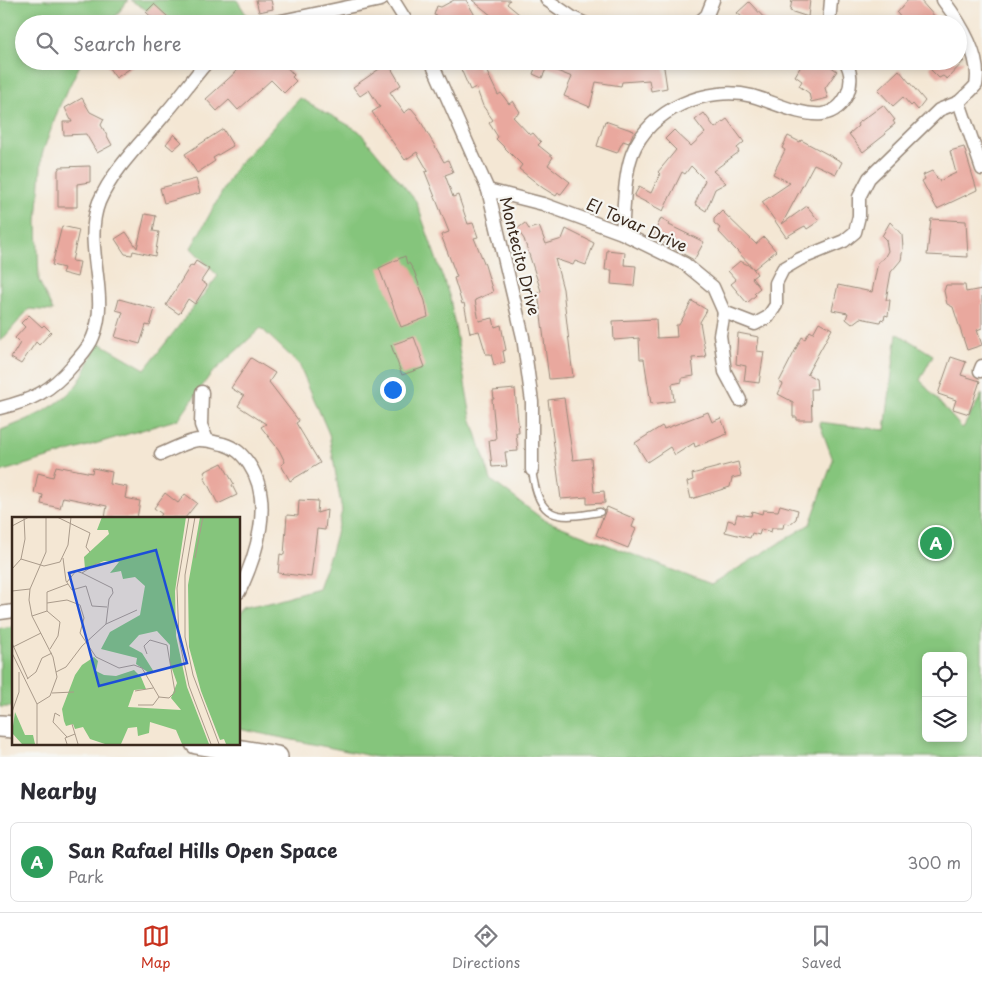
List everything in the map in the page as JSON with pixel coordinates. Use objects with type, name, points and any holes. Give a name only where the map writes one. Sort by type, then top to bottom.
[{"type":"highway","points":[[202,744],[277,757]]},
{"type":"street","points":[[310,15],[381,0]]},
{"type":"street","points":[[393,0],[402,15]]},
{"type":"street","points":[[547,0],[569,15]]},
{"type":"street","points":[[708,15],[713,0]]},
{"type":"street","points":[[830,15],[831,0]]},
{"type":"street","points":[[943,0],[954,15]]},
{"type":"street","points":[[740,400],[725,372],[720,334],[724,312],[755,324],[768,317],[776,304],[776,283],[783,269],[800,259],[844,241],[855,232],[859,216],[859,197],[869,178],[938,110],[959,102],[976,85],[980,73],[981,60],[973,40],[967,32]]},
{"type":"street","points":[[0,408],[29,400],[43,393],[67,372],[93,340],[98,318],[94,234],[99,204],[104,193],[128,159],[201,70]]},
{"type":"street","name":"Montecito Drive","points":[[435,70],[488,190],[523,336],[532,402],[532,470]]},
{"type":"street","points":[[622,233],[632,154],[645,133],[665,114],[708,94],[730,93],[752,96],[799,111],[822,114],[838,108],[848,95],[851,81],[848,70]]},
{"type":"street","points":[[959,102],[982,169]]},
{"type":"street","name":"El Tovar Drive","points":[[488,190],[543,204],[622,233],[685,264],[713,287],[724,312]]},
{"type":"street","points":[[202,392],[201,425],[207,440]]},
{"type":"street","points":[[161,454],[194,440],[207,440],[229,446],[241,452],[256,475],[263,507],[256,545],[240,589]]},
{"type":"lane","points":[[532,470],[536,492],[545,507],[554,515],[567,518],[600,512]]},
{"type":"green space","points":[[0,0],[128,0],[117,15],[15,15],[15,70],[78,70],[60,105],[42,154],[37,222],[39,281],[53,311],[29,309],[0,342]]},
{"type":"green space","points":[[130,0],[237,0],[246,15],[155,15]]},
{"type":"green space","points":[[300,98],[359,131],[416,201],[450,298],[471,417],[491,480],[544,520],[711,585],[810,524],[833,460],[819,422],[885,430],[897,333],[933,355],[920,380],[961,427],[963,428],[982,394],[982,757],[376,757],[240,729],[240,615],[246,608],[318,588],[331,552],[342,511],[329,434],[299,364],[261,328],[210,375],[179,419],[0,472],[1,430],[41,413],[67,395],[82,377],[98,342],[145,369],[218,276],[191,248],[236,167]]},
{"type":"green space","points":[[12,627],[12,707],[0,707],[0,629]]},
{"type":"building","points":[[256,0],[271,0],[273,9],[259,12]]},
{"type":"building","points":[[454,0],[466,0],[475,15],[434,15],[437,6],[441,7]]},
{"type":"building","points":[[472,0],[510,0],[507,4],[520,15],[491,15]]},
{"type":"building","points":[[792,0],[810,0],[808,15],[790,11]]},
{"type":"building","points":[[908,0],[920,0],[933,15],[899,15],[897,13]]},
{"type":"building","points":[[749,2],[761,15],[740,15],[737,13]]},
{"type":"building","points":[[154,4],[166,15],[149,15],[146,12]]},
{"type":"building","points":[[110,70],[128,70],[116,78]]},
{"type":"building","points":[[289,70],[296,81],[284,93],[271,80],[238,110],[229,100],[217,111],[206,99],[237,71]]},
{"type":"building","points":[[378,70],[392,70],[401,85],[390,92],[404,113],[411,108],[417,115],[444,162],[448,160],[453,172],[445,175],[453,197],[458,195],[468,224],[473,223],[478,237],[474,238],[493,292],[475,300],[479,321],[493,318],[495,327],[501,325],[506,350],[503,351],[505,362],[494,365],[491,354],[486,354],[479,331],[470,333],[464,303],[462,304],[454,278],[457,277],[441,235],[449,232],[425,172],[428,171],[417,152],[405,160],[372,112],[380,107],[369,90],[360,96],[353,87]]},
{"type":"building","points":[[461,70],[486,70],[498,95],[501,93],[509,104],[513,101],[520,112],[513,117],[530,135],[533,133],[541,142],[538,145],[553,157],[548,165],[570,182],[561,194],[558,193],[556,196],[519,169],[522,165],[496,139],[498,137],[489,123],[493,120],[483,106],[476,87],[470,90]]},
{"type":"building","points":[[534,70],[546,70],[542,78],[533,74]]},
{"type":"building","points":[[554,70],[664,70],[667,88],[651,91],[649,80],[622,82],[621,86],[596,82],[590,107],[564,96],[572,77]]},
{"type":"building","points":[[799,70],[837,71],[825,88],[828,98],[811,102],[809,93],[799,86],[802,81],[795,76]]},
{"type":"building","points":[[899,70],[925,101],[918,110],[913,104],[911,106],[903,97],[893,106],[878,90]]},
{"type":"building","points":[[931,70],[956,70],[947,79],[943,76],[939,78]]},
{"type":"building","points":[[82,98],[90,112],[104,119],[101,125],[112,145],[97,153],[86,134],[64,135],[63,122],[72,122],[65,108]]},
{"type":"building","points":[[883,105],[895,120],[893,121],[895,124],[885,132],[886,134],[863,152],[849,134],[858,126],[857,124]]},
{"type":"building","points":[[704,113],[715,128],[727,119],[744,142],[737,148],[739,152],[713,171],[726,183],[715,189],[706,211],[695,204],[705,180],[691,166],[685,174],[682,172],[663,211],[634,196],[639,187],[651,193],[660,174],[658,172],[676,150],[665,139],[674,130],[691,146],[705,133],[695,120]]},
{"type":"building","points":[[605,121],[634,131],[629,143],[623,141],[617,153],[597,146]]},
{"type":"building","points":[[223,129],[233,146],[213,158],[215,161],[197,173],[185,154]]},
{"type":"building","points":[[174,134],[182,142],[173,150],[166,144]]},
{"type":"building","points":[[788,136],[800,142],[801,140],[842,162],[836,174],[814,164],[782,224],[807,206],[819,221],[807,229],[805,226],[786,237],[762,202],[790,183],[773,174],[785,150],[782,148]]},
{"type":"building","points":[[964,147],[977,190],[937,209],[922,181],[925,179],[923,175],[932,171],[939,181],[956,173],[950,151]]},
{"type":"building","points":[[90,166],[90,182],[77,184],[77,207],[58,207],[58,170],[60,167]]},
{"type":"building","points":[[196,179],[200,193],[164,203],[160,188]]},
{"type":"building","points":[[722,211],[756,244],[764,237],[776,251],[754,269],[718,231],[720,228],[714,223],[714,219]]},
{"type":"building","points":[[145,214],[156,216],[153,231],[159,232],[155,256],[133,251],[132,255],[125,254],[115,239],[126,232],[137,248]]},
{"type":"building","points":[[661,218],[670,223],[669,225],[704,242],[694,260],[653,237]]},
{"type":"building","points":[[931,219],[966,221],[968,257],[927,255]]},
{"type":"building","points":[[890,222],[902,235],[903,248],[901,260],[891,272],[886,300],[890,300],[888,316],[885,315],[884,320],[881,319],[880,322],[860,318],[852,324],[846,319],[848,313],[832,310],[838,285],[872,292],[878,262],[884,258],[888,251],[886,240],[882,236]]},
{"type":"building","points":[[525,223],[529,229],[539,226],[546,244],[562,239],[566,229],[594,243],[586,265],[575,261],[573,265],[555,259],[563,289],[573,377],[549,379],[538,292],[541,291],[524,239],[517,229]]},
{"type":"building","points":[[62,226],[79,230],[72,261],[80,262],[77,277],[62,273],[64,268],[52,265]]},
{"type":"building","points":[[607,250],[625,252],[624,265],[636,266],[634,286],[611,284],[612,270],[605,270]]},
{"type":"building","points":[[405,256],[407,264],[409,263],[414,271],[425,301],[428,317],[401,327],[379,268]]},
{"type":"building","points":[[196,261],[209,269],[201,281],[207,285],[195,304],[188,299],[179,314],[166,305],[191,265],[193,266]]},
{"type":"building","points":[[740,261],[752,267],[757,274],[752,278],[760,288],[754,293],[756,295],[747,303],[731,284],[736,280],[728,271]]},
{"type":"building","points":[[946,285],[965,285],[966,292],[982,289],[982,328],[977,330],[982,345],[967,350],[953,307],[947,304],[944,291]]},
{"type":"building","points":[[119,299],[155,309],[150,326],[146,325],[140,344],[115,337],[123,312],[116,310]]},
{"type":"building","points":[[692,301],[707,310],[700,322],[706,357],[692,358],[694,376],[682,378],[682,382],[672,384],[674,401],[651,404],[644,359],[640,359],[639,338],[614,340],[613,321],[656,319],[657,338],[677,337],[676,325],[679,325]]},
{"type":"building","points":[[29,315],[42,327],[44,325],[51,332],[39,345],[36,342],[21,364],[11,358],[20,343],[15,338],[25,327],[21,323]]},
{"type":"building","points":[[819,322],[832,329],[807,374],[816,379],[817,389],[811,389],[812,420],[797,420],[797,417],[793,417],[793,402],[778,394],[783,384],[779,382],[802,337],[805,339],[810,331],[813,333]]},
{"type":"building","points":[[738,333],[759,337],[757,351],[764,352],[759,383],[744,381],[746,366],[736,364]]},
{"type":"building","points":[[414,337],[425,367],[402,375],[391,345]]},
{"type":"building","points":[[951,357],[966,362],[961,375],[980,381],[969,414],[953,409],[956,400],[938,394]]},
{"type":"building","points":[[251,358],[275,373],[269,382],[299,421],[296,423],[320,463],[290,481],[281,465],[285,462],[279,450],[261,427],[266,424],[238,406],[244,396],[231,388]]},
{"type":"building","points":[[515,389],[519,433],[516,433],[518,451],[505,452],[507,466],[492,467],[489,440],[496,439],[493,391]]},
{"type":"building","points":[[564,398],[573,460],[591,458],[594,492],[604,491],[605,503],[587,504],[587,497],[561,499],[548,400]]},
{"type":"building","points":[[708,412],[712,422],[721,418],[727,434],[695,447],[694,443],[675,455],[670,447],[647,462],[635,443],[662,426],[664,429]]},
{"type":"building","points":[[738,462],[741,476],[732,478],[730,487],[691,499],[687,482],[693,480],[692,474]]},
{"type":"building","points":[[222,463],[234,484],[232,485],[237,495],[218,504],[204,477],[206,476],[204,472]]},
{"type":"building","points":[[56,466],[92,473],[93,468],[112,472],[110,484],[127,487],[125,498],[140,501],[137,517],[105,517],[107,506],[63,497],[60,508],[41,504],[43,495],[34,493],[38,473],[53,477]]},
{"type":"building","points":[[165,493],[178,503],[185,494],[197,503],[186,517],[160,517],[162,514],[154,508]]},
{"type":"building","points":[[299,500],[318,501],[317,513],[327,510],[325,530],[317,529],[311,577],[278,573],[280,554],[284,555],[287,515],[298,516]]},
{"type":"building","points":[[780,505],[798,510],[796,519],[790,524],[784,523],[783,528],[772,528],[771,532],[761,529],[759,535],[752,533],[750,538],[725,532],[728,520],[735,522],[737,514],[751,516],[752,511],[762,514],[763,510],[778,511]]},
{"type":"building","points":[[607,507],[635,519],[632,527],[636,529],[628,548],[596,535]]},
{"type":"place","name":"San Rafael Hills Open Space","points":[[936,543]]}]
